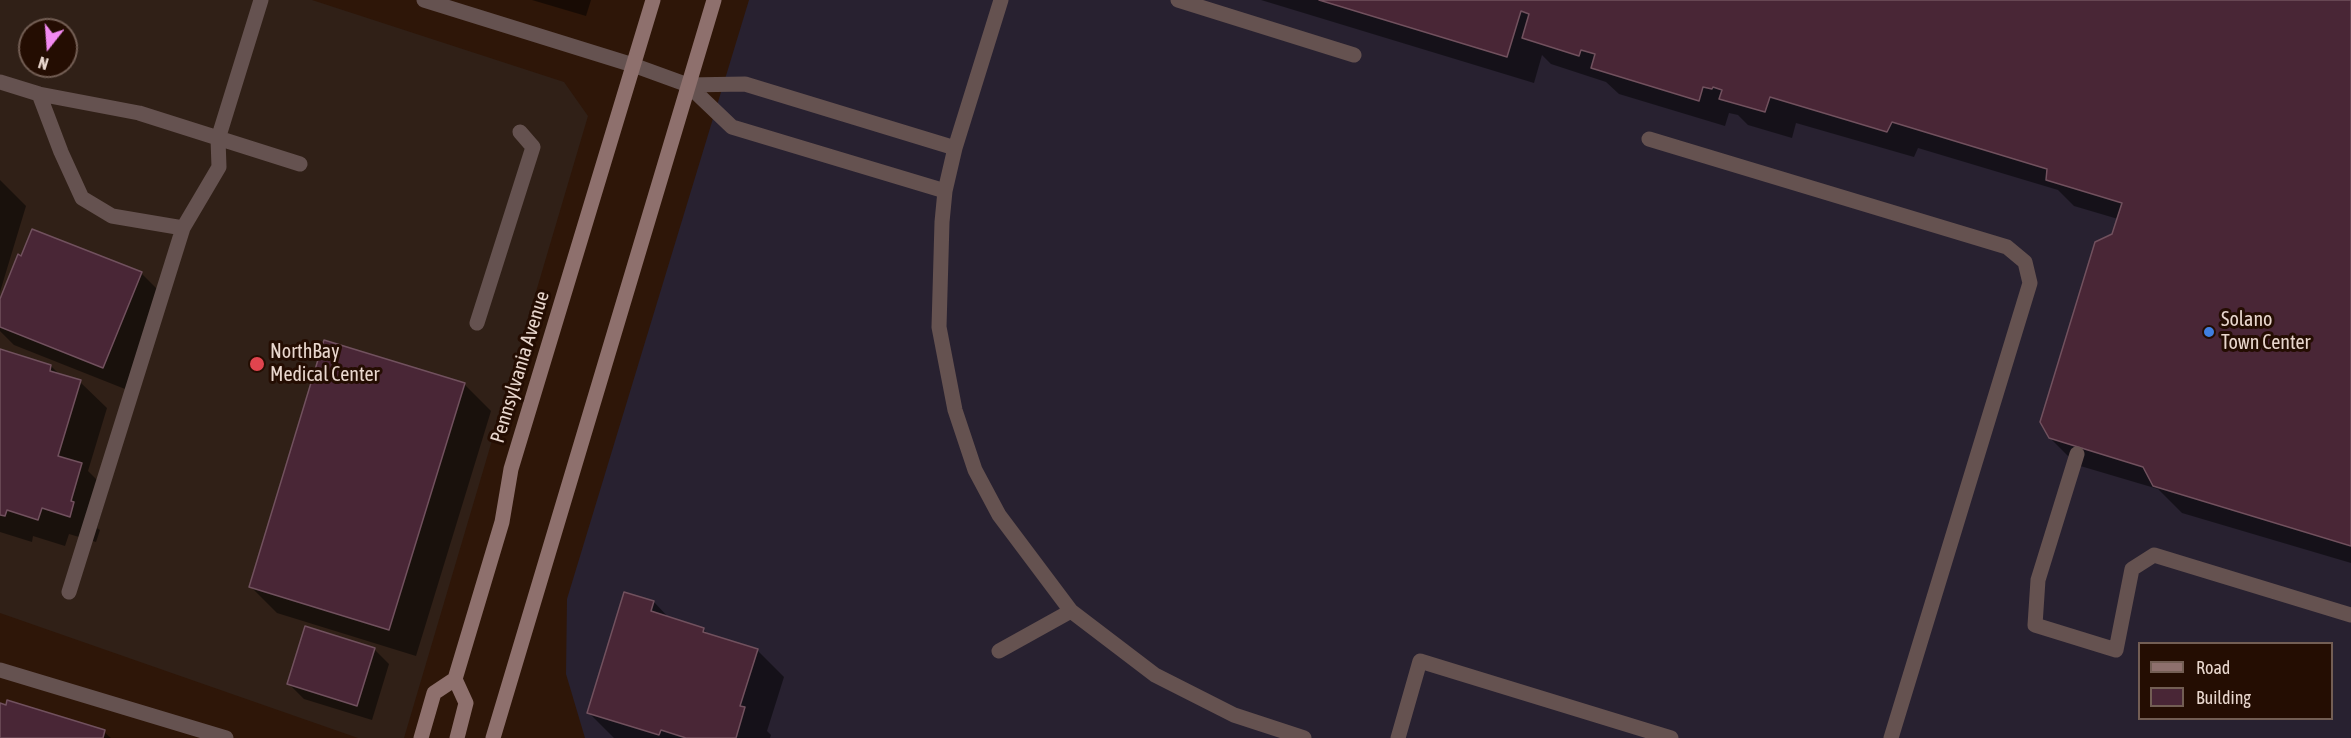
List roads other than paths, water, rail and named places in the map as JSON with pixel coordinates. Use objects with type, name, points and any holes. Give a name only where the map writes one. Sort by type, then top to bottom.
[{"type":"main road","name":"Pennsylvania Avenue","points":[[455,679],[502,522],[512,469],[653,0]]},
{"type":"main road","points":[[493,738],[714,0]]},
{"type":"main road","points":[[421,738],[434,693],[455,679],[466,703],[457,738]]},
{"type":"street","points":[[69,592],[183,228],[219,167],[218,139],[261,0]]},
{"type":"street","points":[[424,0],[633,65],[688,85],[745,84],[955,148]]},
{"type":"street","points":[[1001,0],[955,148],[945,191],[942,222],[939,327],[955,410],[975,470],[999,515],[1071,611],[1155,675],[1233,716],[1300,738]]},
{"type":"street","points":[[1178,0],[1354,55]]},
{"type":"street","points":[[0,82],[39,94],[139,113],[300,164]]},
{"type":"street","points":[[688,85],[732,127],[945,191]]},
{"type":"street","points":[[39,94],[61,152],[82,198],[112,216],[183,228]]},
{"type":"street","points":[[477,323],[533,147],[520,132]]},
{"type":"street","points":[[1649,139],[2007,247],[2025,262],[2030,283],[1891,738]]},
{"type":"street","points":[[2077,454],[2038,580],[2035,626],[2116,650],[2132,569],[2154,555],[2351,615]]},
{"type":"street","points":[[999,651],[1071,611]]},
{"type":"street","points":[[1398,738],[1420,661],[1671,738]]},
{"type":"street","points":[[0,670],[182,732],[226,738]]},
{"type":"place","name":"Solano Town Center","points":[[2209,332]]},
{"type":"place","name":"NorthBay Medical Center","points":[[257,364]]}]
